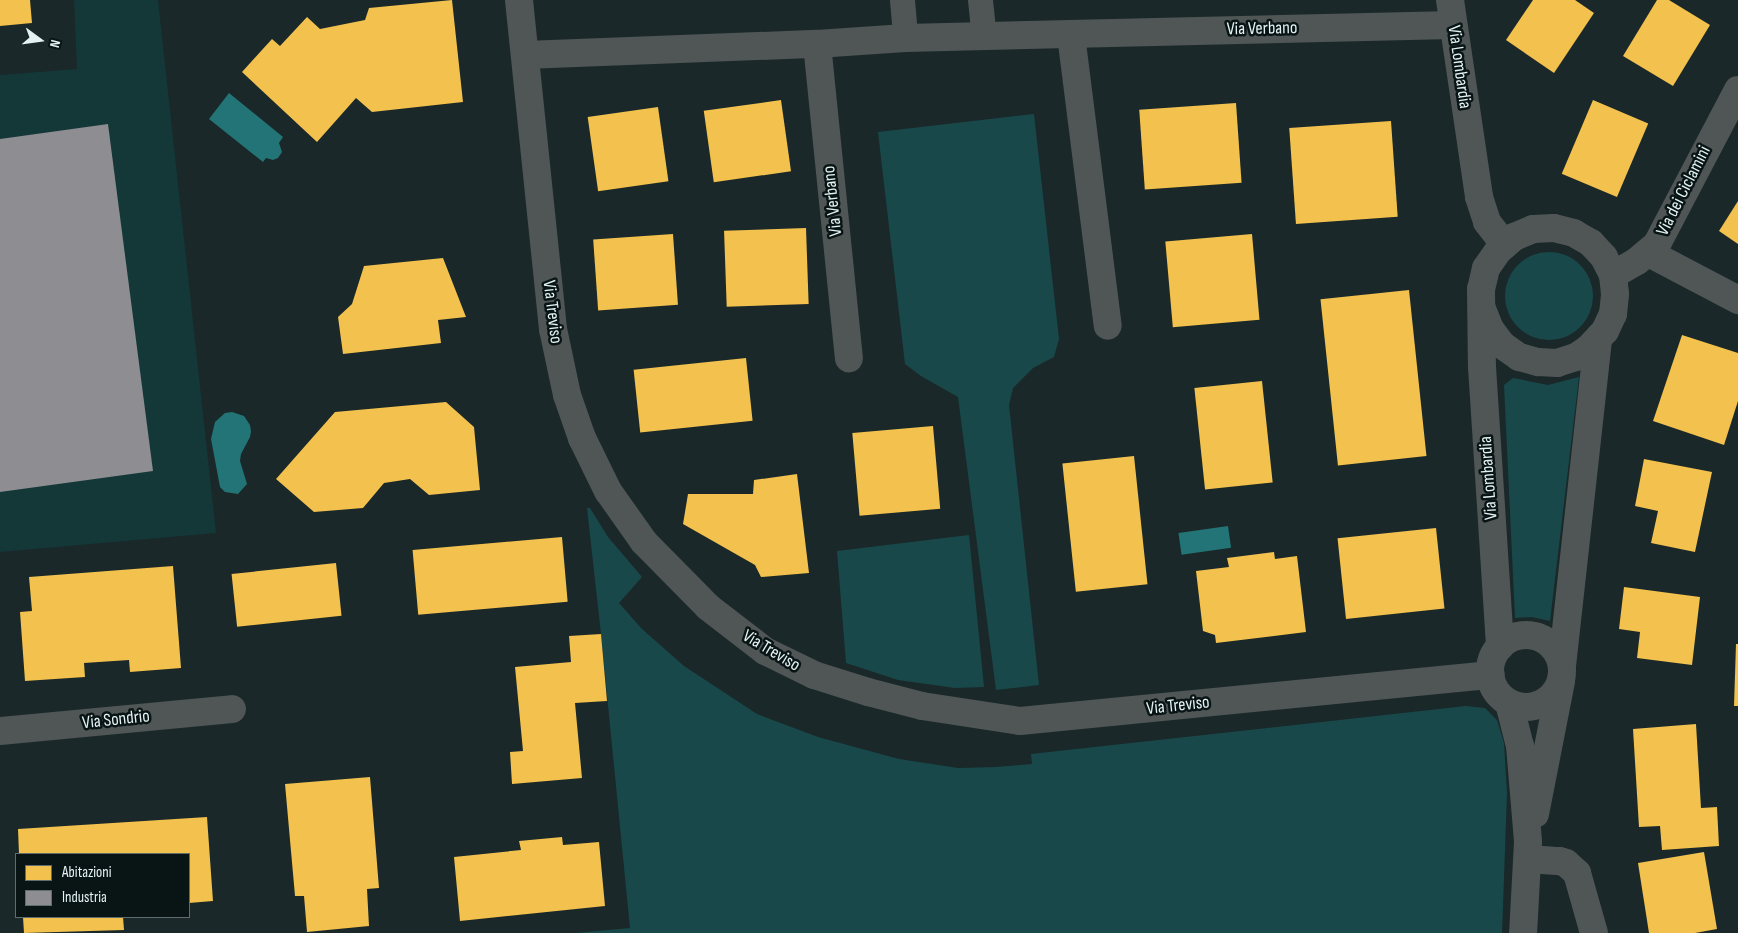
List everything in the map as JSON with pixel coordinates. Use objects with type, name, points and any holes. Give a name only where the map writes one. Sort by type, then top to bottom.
[{"type":"street","name":"Via Treviso","points":[[519,0],[553,329],[567,395],[598,474],[630,523],[659,559],[726,622],[765,650],[814,675],[893,699],[952,711],[1020,721],[1491,675]]},
{"type":"street","name":"Via Verbano","points":[[525,54],[817,44],[905,38],[1071,35],[1452,12]]},
{"type":"street","name":"Via Lombardia","points":[[1452,12],[1479,197],[1487,222],[1505,245]]},
{"type":"street","points":[[1071,35],[1108,326]]},
{"type":"street","name":"Via Verbano","points":[[817,44],[849,358]]},
{"type":"street","name":"Via dei Ciclamini","points":[[1612,275],[1649,253],[1664,234],[1714,133],[1738,90]]},
{"type":"street","name":"Via Lombardia","points":[[1482,309],[1490,329],[1502,345],[1519,357],[1538,362],[1557,363],[1576,357],[1606,332],[1614,314],[1616,294],[1612,275],[1604,257],[1592,243],[1574,233],[1554,228],[1533,229],[1514,237],[1498,250],[1486,268],[1481,288],[1482,367],[1500,646],[1492,660],[1491,675],[1494,689],[1509,703],[1520,707],[1542,703],[1551,697],[1562,671]]},
{"type":"street","points":[[1649,253],[1738,300]]},
{"type":"street","name":"Via Lombardia","points":[[1523,933],[1528,850],[1562,671],[1598,340]]},
{"type":"street","points":[[1500,646],[1512,638],[1532,636],[1543,639],[1552,646],[1562,671]]},
{"type":"street","name":"Via Lombardia","points":[[1509,703],[1520,746],[1528,850]]},
{"type":"street","name":"Via Sondrio","points":[[0,731],[232,709]]},
{"type":"street","points":[[1528,850],[1566,863],[1576,873],[1594,933]]},
{"type":"lane","points":[[902,0],[905,38]]},
{"type":"lane","points":[[980,0],[984,36]]},
{"type":"shaded area","points":[[74,0],[158,0],[216,533],[0,552],[0,75],[77,69]]},
{"type":"shaded area","points":[[229,93],[283,137],[279,143],[282,152],[278,158],[273,160],[266,158],[263,162],[209,119]]},
{"type":"shaded area","points":[[1034,114],[1059,339],[1054,357],[1033,368],[1013,388],[1009,405],[1039,685],[996,690],[958,397],[921,376],[905,364],[878,132]]},
{"type":"shaded area","points":[[1549,252],[1566,255],[1574,259],[1586,271],[1590,279],[1593,296],[1590,313],[1586,321],[1574,333],[1566,337],[1549,340],[1532,337],[1524,333],[1512,321],[1508,313],[1505,296],[1508,279],[1512,271],[1524,259],[1532,255]]},
{"type":"shaded area","points":[[1579,377],[1550,621],[1532,617],[1515,618],[1504,385],[1513,378],[1548,385]]},
{"type":"shaded area","points":[[232,412],[244,416],[250,425],[251,431],[240,461],[247,484],[238,494],[225,492],[220,487],[211,439],[215,422],[225,413]]},
{"type":"shaded area","points":[[587,508],[590,508],[608,537],[642,577],[619,603],[642,629],[684,666],[757,714],[818,737],[899,759],[958,768],[1032,764],[1031,754],[1466,706],[1485,708],[1497,720],[1504,743],[1507,793],[1502,933],[575,933],[630,928]]},
{"type":"shaded area","points":[[1228,526],[1231,548],[1182,555],[1178,533]]},
{"type":"shaded area","points":[[969,535],[984,687],[955,688],[898,680],[846,663],[837,551]]},
{"type":"building: Abitazioni","points":[[0,0],[30,0],[32,23],[0,26]]},
{"type":"building: Abitazioni","points":[[452,0],[463,102],[372,112],[356,98],[317,142],[242,72],[272,39],[280,46],[307,17],[320,29],[365,20],[369,8]]},
{"type":"building: Abitazioni","points":[[1533,0],[1575,0],[1594,13],[1554,73],[1506,40]]},
{"type":"building: Abitazioni","points":[[1657,0],[1669,0],[1710,25],[1673,86],[1623,56]]},
{"type":"building: Abitazioni","points":[[781,100],[791,171],[714,182],[704,111]]},
{"type":"building: Abitazioni","points":[[1593,100],[1648,123],[1617,197],[1562,174]]},
{"type":"building: Abitazioni","points":[[1236,103],[1242,183],[1145,190],[1139,110]]},
{"type":"building: Abitazioni","points":[[658,107],[668,181],[598,191],[588,117]]},
{"type":"building: Abitazioni","points":[[1391,121],[1398,217],[1296,224],[1289,128]]},
{"type":"building: Abitazioni","points":[[1738,201],[1738,244],[1719,231]]},
{"type":"building: Abitazioni","points":[[806,228],[809,304],[727,307],[724,231]]},
{"type":"building: Abitazioni","points":[[673,234],[678,305],[598,310],[593,240]]},
{"type":"building: Abitazioni","points":[[1252,234],[1259,320],[1173,327],[1165,242]]},
{"type":"building: Abitazioni","points":[[443,258],[466,317],[438,320],[441,343],[343,354],[338,317],[352,304],[364,266]]},
{"type":"building: Abitazioni","points":[[1409,290],[1426,456],[1338,465],[1320,299]]},
{"type":"building: Abitazioni","points":[[1682,335],[1738,353],[1738,401],[1724,445],[1653,421]]},
{"type":"building: Abitazioni","points":[[746,358],[753,421],[640,432],[634,370]]},
{"type":"building: Abitazioni","points":[[1262,381],[1273,482],[1205,490],[1194,388]]},
{"type":"building: Abitazioni","points":[[446,402],[474,427],[480,490],[429,495],[410,479],[384,483],[363,508],[314,512],[276,479],[335,412]]},
{"type":"building: Abitazioni","points":[[933,426],[940,509],[860,516],[852,433]]},
{"type":"building: Abitazioni","points":[[1134,456],[1147,584],[1076,592],[1062,464]]},
{"type":"building: Abitazioni","points":[[1644,459],[1712,472],[1695,552],[1651,543],[1658,511],[1635,506]]},
{"type":"building: Abitazioni","points":[[797,474],[809,573],[761,577],[755,565],[683,524],[688,494],[753,494],[754,480]]},
{"type":"building: Abitazioni","points":[[1436,528],[1444,609],[1346,619],[1338,538]]},
{"type":"building: Abitazioni","points":[[562,537],[568,602],[418,615],[413,550]]},
{"type":"building: Abitazioni","points":[[1274,552],[1275,559],[1297,556],[1306,632],[1216,643],[1215,635],[1203,631],[1196,571],[1229,567],[1227,558]]},
{"type":"building: Abitazioni","points":[[336,563],[342,616],[237,627],[232,574]]},
{"type":"building: Abitazioni","points":[[173,566],[181,668],[130,672],[129,660],[84,663],[85,677],[25,681],[20,612],[32,611],[29,577]]},
{"type":"building: Abitazioni","points":[[1624,587],[1700,597],[1692,665],[1637,658],[1640,632],[1619,629]]},
{"type":"building: Abitazioni","points":[[601,634],[607,701],[575,703],[582,778],[512,784],[510,752],[523,751],[515,667],[571,662],[569,636]]},
{"type":"building: Abitazioni","points":[[1736,644],[1738,644],[1738,706],[1734,706]]},
{"type":"building: Abitazioni","points":[[1696,724],[1701,808],[1717,807],[1719,846],[1662,850],[1660,826],[1639,827],[1633,729]]},
{"type":"building: Abitazioni","points":[[370,777],[379,888],[367,889],[369,926],[307,932],[304,896],[295,896],[285,784]]},
{"type":"building: Abitazioni","points":[[207,817],[213,901],[190,903],[190,853],[19,853],[18,829]]},
{"type":"building: Abitazioni","points":[[562,837],[563,845],[599,842],[605,906],[460,921],[454,857],[521,850],[519,841]]},
{"type":"building: Abitazioni","points":[[1704,852],[1717,929],[1695,933],[1649,933],[1638,863]]},
{"type":"building: Abitazioni","points":[[23,918],[123,918],[124,930],[24,933]]},
{"type":"building: Industria","points":[[108,124],[153,471],[0,492],[0,139]]}]
